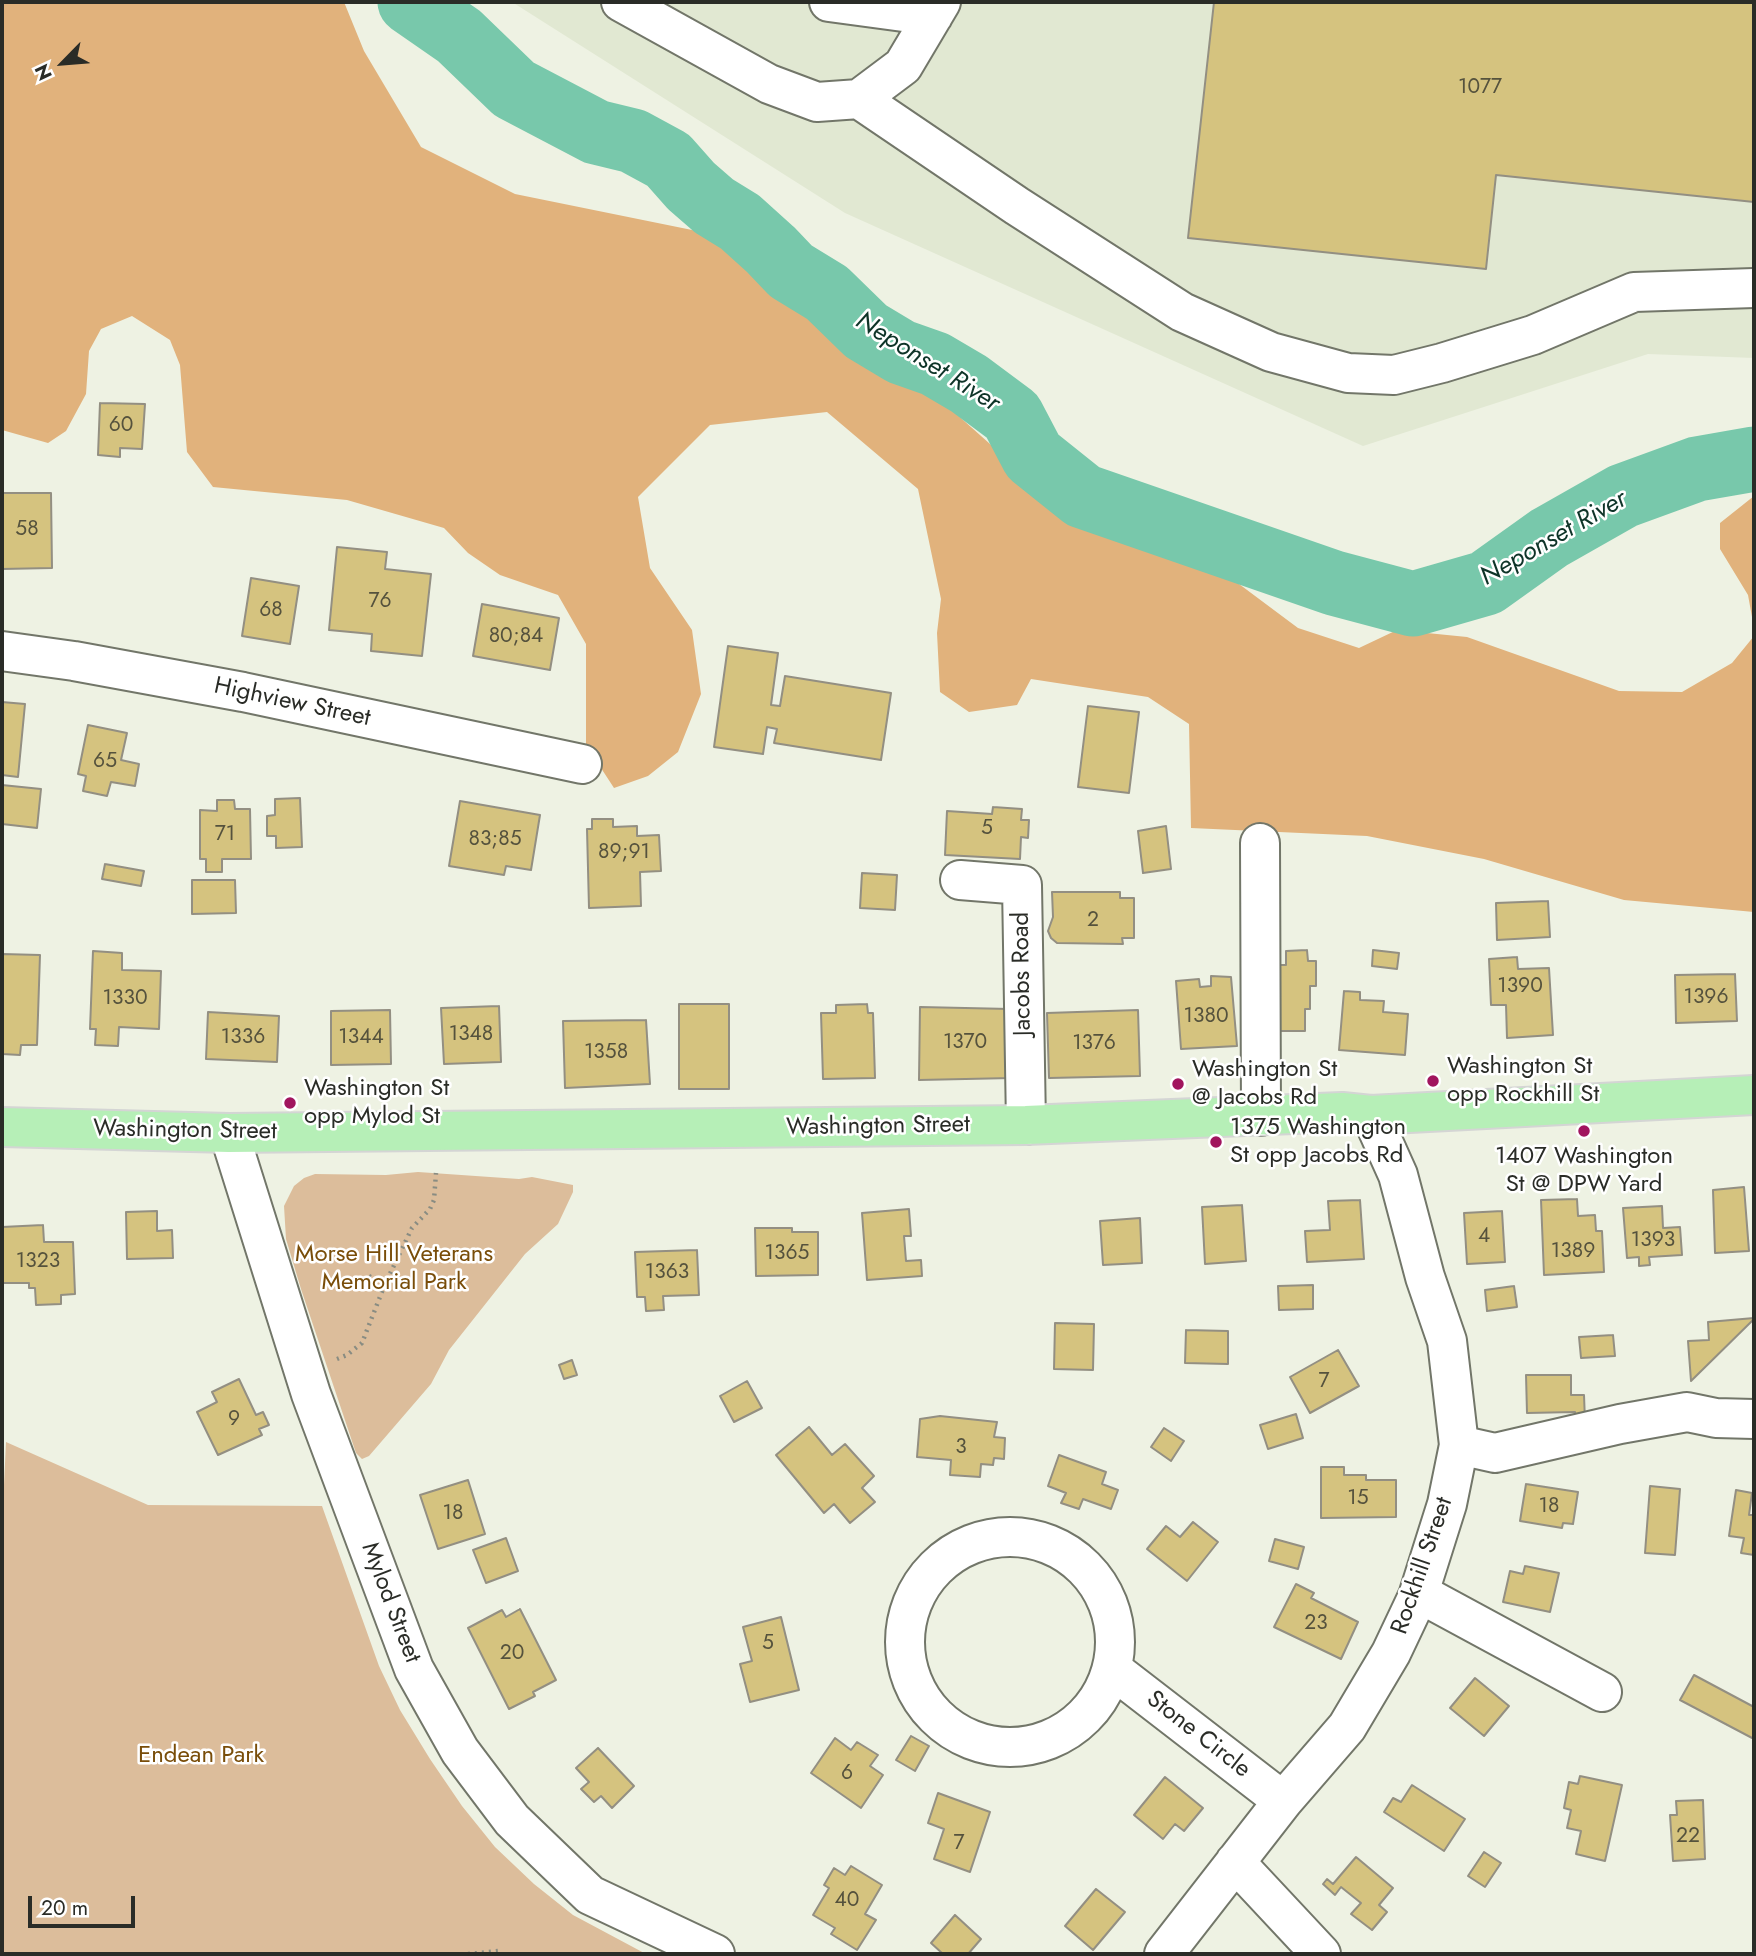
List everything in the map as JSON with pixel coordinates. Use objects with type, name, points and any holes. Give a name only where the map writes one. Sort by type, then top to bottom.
[{"type":"main road","name":"Washington Street","points":[[2,1127],[229,1133],[1026,1125],[1342,1112],[1371,1115],[1754,1095]]},
{"type":"street","points":[[621,2],[769,84],[817,102],[859,99],[903,66],[937,9],[829,2]]},
{"type":"street","points":[[859,99],[1017,206],[1182,312],[1271,352],[1348,373],[1394,375],[1441,363],[1533,335],[1634,292],[1754,288]]},
{"type":"street","name":"Highview Street","points":[[2,651],[74,661],[243,692],[582,764]]},
{"type":"street","points":[[1259,843],[1261,1115]]},
{"type":"street","name":"Jacobs Road","points":[[960,880],[1022,885],[1026,1125]]},
{"type":"street","name":"Rockhill Street","points":[[1164,1954],[1283,1801],[1347,1727],[1391,1653],[1419,1593],[1447,1504],[1459,1445],[1447,1341],[1425,1277],[1398,1175],[1371,1115]]},
{"type":"street","name":"Mylod Street","points":[[229,1133],[315,1406],[414,1669],[460,1751],[512,1821],[590,1895],[715,1954]]},
{"type":"street","points":[[1459,1445],[1495,1453],[1620,1424],[1687,1412],[1716,1418],[1754,1419]]},
{"type":"street","points":[[1020,1536],[1055,1546],[1085,1567],[1107,1597],[1116,1633],[1112,1669],[1099,1700],[1076,1724],[1047,1741],[1015,1748],[982,1744],[951,1730],[927,1707],[911,1678],[904,1645],[908,1612],[924,1579],[951,1553],[984,1539],[1020,1536]]},
{"type":"street","points":[[1419,1593],[1602,1692]]},
{"type":"street","name":"Stone Circle","points":[[1112,1669],[1283,1801]]},
{"type":"street","points":[[1235,1862],[1321,1954]]},
{"type":"path","points":[[326,1362],[347,1355],[362,1343],[385,1284],[412,1228],[430,1209],[434,1200],[436,1173]]},
{"type":"path","points":[[369,1276],[385,1284]]},
{"type":"path","points":[[468,1954],[499,1951],[501,1954]]},
{"type":"shaded area","points":[[2,2],[344,2],[364,51],[421,147],[515,194],[697,231],[773,279],[867,354],[953,411],[1045,493],[1127,537],[1235,581],[1298,628],[1359,648],[1397,630],[1467,637],[1619,691],[1682,692],[1732,663],[1754,636],[1754,912],[1624,900],[1484,859],[1367,836],[1191,828],[1189,724],[1148,697],[1031,679],[1017,705],[969,712],[940,692],[937,633],[941,599],[918,489],[827,412],[710,425],[638,497],[650,568],[692,630],[701,694],[678,752],[648,776],[614,788],[586,745],[586,644],[558,595],[500,575],[468,553],[444,528],[347,500],[213,487],[187,452],[180,365],[170,340],[132,316],[101,329],[89,351],[86,394],[66,431],[48,443],[2,430]]},
{"type":"shaded area","points":[[512,2],[1754,2],[1754,358],[1648,354],[1363,446],[845,213]]},
{"type":"shaded area","points":[[1754,496],[1754,628],[1748,595],[1720,549],[1720,523]]},
{"type":"green space","name":"Morse Hill Veterans Memorial Park","points":[[418,1172],[519,1179],[532,1177],[573,1185],[573,1192],[558,1224],[525,1254],[449,1350],[431,1384],[369,1456],[362,1459],[356,1453],[301,1289],[286,1239],[284,1206],[294,1186],[315,1174],[386,1175]]},
{"type":"green space","name":"Endean Park","points":[[6,1442],[148,1505],[322,1506],[379,1666],[400,1710],[462,1806],[495,1847],[534,1884],[573,1915],[646,1954],[2,1954],[2,1528]]},
{"type":"building","points":[[1214,2],[1754,2],[1754,202],[1496,175],[1486,269],[1188,238]]},
{"type":"building","points":[[100,403],[145,404],[142,449],[120,448],[120,457],[98,455]]},
{"type":"building","points":[[2,493],[51,493],[52,568],[2,569]]},
{"type":"building","points":[[337,547],[387,552],[385,569],[431,574],[422,656],[371,651],[372,634],[329,630]]},
{"type":"building","points":[[251,578],[299,586],[290,644],[242,636]]},
{"type":"building","points":[[482,604],[559,618],[550,670],[473,656]]},
{"type":"building","points":[[728,646],[778,653],[771,705],[780,706],[785,676],[891,693],[881,760],[774,743],[777,729],[767,727],[763,754],[714,747]]},
{"type":"building","points":[[2,702],[25,704],[18,777],[2,775]]},
{"type":"building","points":[[1088,706],[1139,712],[1129,793],[1078,787]]},
{"type":"building","points":[[88,725],[127,733],[121,760],[139,764],[135,786],[111,782],[107,796],[83,791],[86,776],[78,774]]},
{"type":"building","points":[[2,785],[41,789],[37,828],[2,824]]},
{"type":"building","points":[[300,798],[302,847],[276,848],[276,836],[267,836],[267,816],[275,815],[275,799]]},
{"type":"building","points":[[217,800],[234,800],[235,809],[250,809],[251,859],[222,859],[222,872],[206,872],[206,859],[200,859],[200,810],[217,811]]},
{"type":"building","points":[[460,801],[540,815],[531,870],[506,866],[504,875],[449,866]]},
{"type":"building","points":[[993,807],[1022,809],[1021,820],[1029,820],[1028,838],[1021,837],[1020,859],[945,855],[947,811],[992,814]]},
{"type":"building","points":[[592,819],[613,819],[613,827],[637,826],[637,836],[659,835],[661,871],[640,872],[641,906],[589,908],[587,829],[592,829]]},
{"type":"building","points":[[1166,826],[1171,869],[1143,873],[1138,831]]},
{"type":"building","points":[[105,864],[144,871],[141,886],[102,879]]},
{"type":"building","points":[[862,873],[897,875],[895,910],[860,908]]},
{"type":"building","points":[[192,880],[235,880],[236,913],[192,914]]},
{"type":"building","points":[[1052,892],[1120,892],[1120,898],[1134,898],[1134,938],[1122,938],[1123,944],[1057,943],[1048,931],[1053,917]]},
{"type":"building","points":[[1548,901],[1550,937],[1497,940],[1496,903]]},
{"type":"building","points":[[1307,950],[1308,961],[1316,961],[1316,986],[1310,986],[1310,1009],[1305,1009],[1305,1031],[1272,1031],[1272,965],[1286,965],[1286,951]]},
{"type":"building","points":[[1373,950],[1399,953],[1397,969],[1372,966]]},
{"type":"building","points":[[93,951],[122,953],[122,970],[161,971],[159,1029],[119,1027],[118,1046],[95,1045],[96,1029],[90,1029]]},
{"type":"building","points":[[2,954],[40,955],[37,1045],[21,1045],[20,1055],[2,1054]]},
{"type":"building","points":[[1517,957],[1518,969],[1549,968],[1553,1035],[1507,1038],[1506,1005],[1491,1005],[1489,959]]},
{"type":"building","points":[[1735,974],[1737,1021],[1676,1023],[1675,975]]},
{"type":"building","points":[[1211,976],[1231,977],[1237,1046],[1181,1049],[1176,981],[1199,979],[1200,987],[1211,986]]},
{"type":"building","points":[[1344,991],[1360,992],[1360,1000],[1384,1001],[1383,1012],[1408,1014],[1405,1055],[1339,1050]]},
{"type":"building","points":[[679,1004],[729,1004],[729,1089],[679,1089]]},
{"type":"building","points":[[867,1004],[868,1013],[873,1013],[875,1078],[823,1079],[821,1013],[836,1013],[836,1005]]},
{"type":"building","points":[[499,1006],[501,1062],[444,1064],[441,1008]]},
{"type":"building","points":[[920,1007],[1010,1009],[1012,1078],[919,1080]]},
{"type":"building","points":[[390,1010],[391,1064],[331,1065],[331,1011]]},
{"type":"building","points":[[1138,1010],[1140,1076],[1049,1078],[1047,1013]]},
{"type":"building","points":[[208,1012],[279,1016],[277,1062],[206,1059]]},
{"type":"building","points":[[646,1020],[650,1084],[565,1088],[563,1021]]},
{"type":"building","points":[[1744,1187],[1749,1251],[1715,1253],[1713,1190]]},
{"type":"building","points":[[1577,1199],[1578,1216],[1595,1215],[1596,1231],[1602,1231],[1604,1272],[1544,1275],[1541,1200]]},
{"type":"building","points":[[1360,1200],[1364,1259],[1307,1262],[1305,1231],[1330,1230],[1328,1201]]},
{"type":"building","points":[[1242,1205],[1246,1261],[1205,1264],[1202,1207]]},
{"type":"building","points":[[1662,1206],[1663,1228],[1680,1227],[1682,1255],[1649,1257],[1650,1265],[1639,1266],[1639,1257],[1627,1258],[1623,1208]]},
{"type":"building","points":[[909,1209],[911,1236],[904,1236],[906,1261],[921,1260],[922,1276],[867,1280],[862,1213]]},
{"type":"building","points":[[157,1211],[157,1231],[172,1230],[173,1258],[127,1259],[126,1212]]},
{"type":"building","points":[[1502,1211],[1505,1262],[1467,1264],[1464,1213]]},
{"type":"building","points":[[1140,1218],[1142,1263],[1103,1265],[1100,1221]]},
{"type":"building","points":[[43,1225],[44,1242],[73,1242],[75,1294],[61,1295],[61,1304],[36,1305],[35,1288],[29,1288],[29,1283],[2,1283],[2,1227]]},
{"type":"building","points":[[755,1228],[792,1228],[792,1232],[818,1232],[818,1275],[756,1276]]},
{"type":"building","points":[[697,1250],[699,1295],[663,1296],[664,1310],[646,1311],[645,1297],[637,1297],[635,1252]]},
{"type":"building","points":[[1313,1285],[1313,1309],[1279,1310],[1278,1286]]},
{"type":"building","points":[[1514,1286],[1517,1307],[1487,1311],[1485,1290]]},
{"type":"building","points":[[1754,1318],[1691,1381],[1688,1341],[1709,1340],[1708,1322]]},
{"type":"building","points":[[1055,1323],[1094,1324],[1093,1370],[1054,1369]]},
{"type":"building","points":[[1186,1330],[1228,1331],[1228,1364],[1185,1363]]},
{"type":"building","points":[[1613,1335],[1615,1356],[1581,1358],[1579,1337]]},
{"type":"building","points":[[1338,1350],[1359,1386],[1310,1413],[1290,1377]]},
{"type":"building","points":[[572,1360],[577,1375],[564,1379],[559,1365]]},
{"type":"building","points":[[1526,1375],[1571,1375],[1571,1395],[1584,1395],[1585,1421],[1575,1421],[1575,1412],[1527,1413]]},
{"type":"building","points":[[239,1379],[256,1415],[263,1412],[269,1425],[259,1429],[262,1435],[218,1455],[197,1412],[217,1402],[212,1392]]},
{"type":"building","points":[[747,1381],[762,1408],[734,1422],[720,1396]]},
{"type":"building","points":[[1296,1414],[1303,1438],[1268,1449],[1260,1425]]},
{"type":"building","points":[[940,1416],[997,1422],[994,1437],[1005,1438],[1004,1459],[994,1458],[993,1465],[981,1464],[980,1477],[950,1475],[951,1460],[917,1457],[920,1419]]},
{"type":"building","points":[[809,1427],[832,1455],[845,1444],[874,1476],[862,1488],[875,1502],[850,1523],[834,1504],[824,1513],[776,1455]]},
{"type":"building","points":[[1164,1428],[1184,1441],[1171,1461],[1151,1447]]},
{"type":"building","points":[[1059,1455],[1106,1472],[1102,1484],[1118,1490],[1111,1509],[1083,1499],[1079,1509],[1061,1503],[1066,1493],[1048,1486]]},
{"type":"building","points":[[1321,1467],[1344,1467],[1344,1475],[1366,1475],[1366,1480],[1396,1480],[1396,1517],[1321,1518]]},
{"type":"building","points":[[468,1480],[485,1534],[438,1549],[420,1495]]},
{"type":"building","points":[[1526,1484],[1578,1492],[1573,1524],[1563,1523],[1562,1528],[1520,1521]]},
{"type":"building","points":[[1650,1486],[1680,1489],[1675,1555],[1645,1553]]},
{"type":"building","points":[[1736,1490],[1752,1493],[1749,1515],[1754,1515],[1754,1555],[1741,1553],[1744,1538],[1729,1536]]},
{"type":"building","points":[[1193,1522],[1218,1542],[1187,1581],[1147,1549],[1166,1526],[1180,1537]]},
{"type":"building","points":[[506,1538],[518,1571],[486,1583],[473,1550]]},
{"type":"building","points":[[1275,1539],[1304,1547],[1298,1569],[1269,1561]]},
{"type":"building","points":[[1525,1566],[1559,1573],[1550,1612],[1503,1602],[1510,1571],[1523,1574]]},
{"type":"building","points":[[1296,1584],[1314,1593],[1311,1598],[1358,1622],[1341,1659],[1274,1627]]},
{"type":"building","points":[[520,1609],[556,1680],[533,1692],[535,1696],[509,1709],[468,1628],[502,1610],[506,1617]]},
{"type":"building","points":[[781,1617],[799,1690],[750,1702],[740,1664],[752,1661],[743,1627]]},
{"type":"building","points":[[1694,1675],[1754,1707],[1754,1739],[1680,1700]]},
{"type":"building","points":[[1475,1678],[1509,1706],[1484,1736],[1450,1708]]},
{"type":"building","points":[[911,1736],[929,1746],[915,1771],[896,1760]]},
{"type":"building","points":[[835,1738],[851,1750],[857,1742],[878,1755],[870,1766],[883,1775],[861,1808],[811,1773]]},
{"type":"building","points":[[598,1748],[634,1786],[612,1808],[601,1796],[594,1802],[581,1789],[589,1782],[576,1768]]},
{"type":"building","points":[[1580,1776],[1622,1785],[1605,1861],[1576,1854],[1581,1831],[1567,1828],[1571,1810],[1564,1808],[1569,1782],[1578,1784]]},
{"type":"building","points":[[1165,1777],[1203,1808],[1184,1831],[1175,1824],[1163,1839],[1134,1815]]},
{"type":"building","points":[[1412,1785],[1465,1819],[1444,1851],[1384,1812],[1393,1798],[1401,1802]]},
{"type":"building","points":[[938,1793],[990,1812],[970,1872],[934,1859],[944,1829],[928,1823]]},
{"type":"building","points":[[1703,1800],[1705,1859],[1673,1861],[1670,1815],[1677,1815],[1676,1801]]},
{"type":"building","points":[[1484,1852],[1501,1863],[1485,1887],[1468,1876]]},
{"type":"building","points":[[1356,1857],[1393,1888],[1379,1905],[1387,1912],[1372,1930],[1351,1914],[1361,1903],[1341,1887],[1335,1895],[1323,1884],[1327,1879],[1333,1884]]},
{"type":"building","points":[[851,1866],[882,1885],[865,1914],[876,1920],[857,1950],[831,1934],[835,1928],[813,1915],[829,1888],[824,1885],[834,1868],[845,1875]]},
{"type":"building","points":[[1096,1889],[1125,1912],[1093,1950],[1065,1926]]},
{"type":"building","points":[[955,1915],[981,1939],[968,1954],[943,1954],[931,1943]]},
{"type":"waterway","name":"Neponset River","points":[[410,2],[459,36],[514,89],[596,132],[633,141],[668,160],[691,186],[714,206],[740,222],[791,271],[827,293],[866,331],[901,352],[935,364],[969,384],[1012,416],[1033,456],[1083,496],[1334,583],[1413,604],[1486,583],[1549,538],[1623,496],[1697,469],[1754,459]]},
{"type":"place","name":"Washington St opp Rockhill St","points":[[1433,1081]]},
{"type":"place","name":"Washington St @ Jacobs Rd","points":[[1178,1084]]},
{"type":"place","name":"Washington St opp Mylod St","points":[[290,1103]]},
{"type":"place","name":"1407 Washington St @ DPW Yard","points":[[1584,1131]]},
{"type":"place","name":"1375 Washington St opp Jacobs Rd","points":[[1216,1142]]}]
